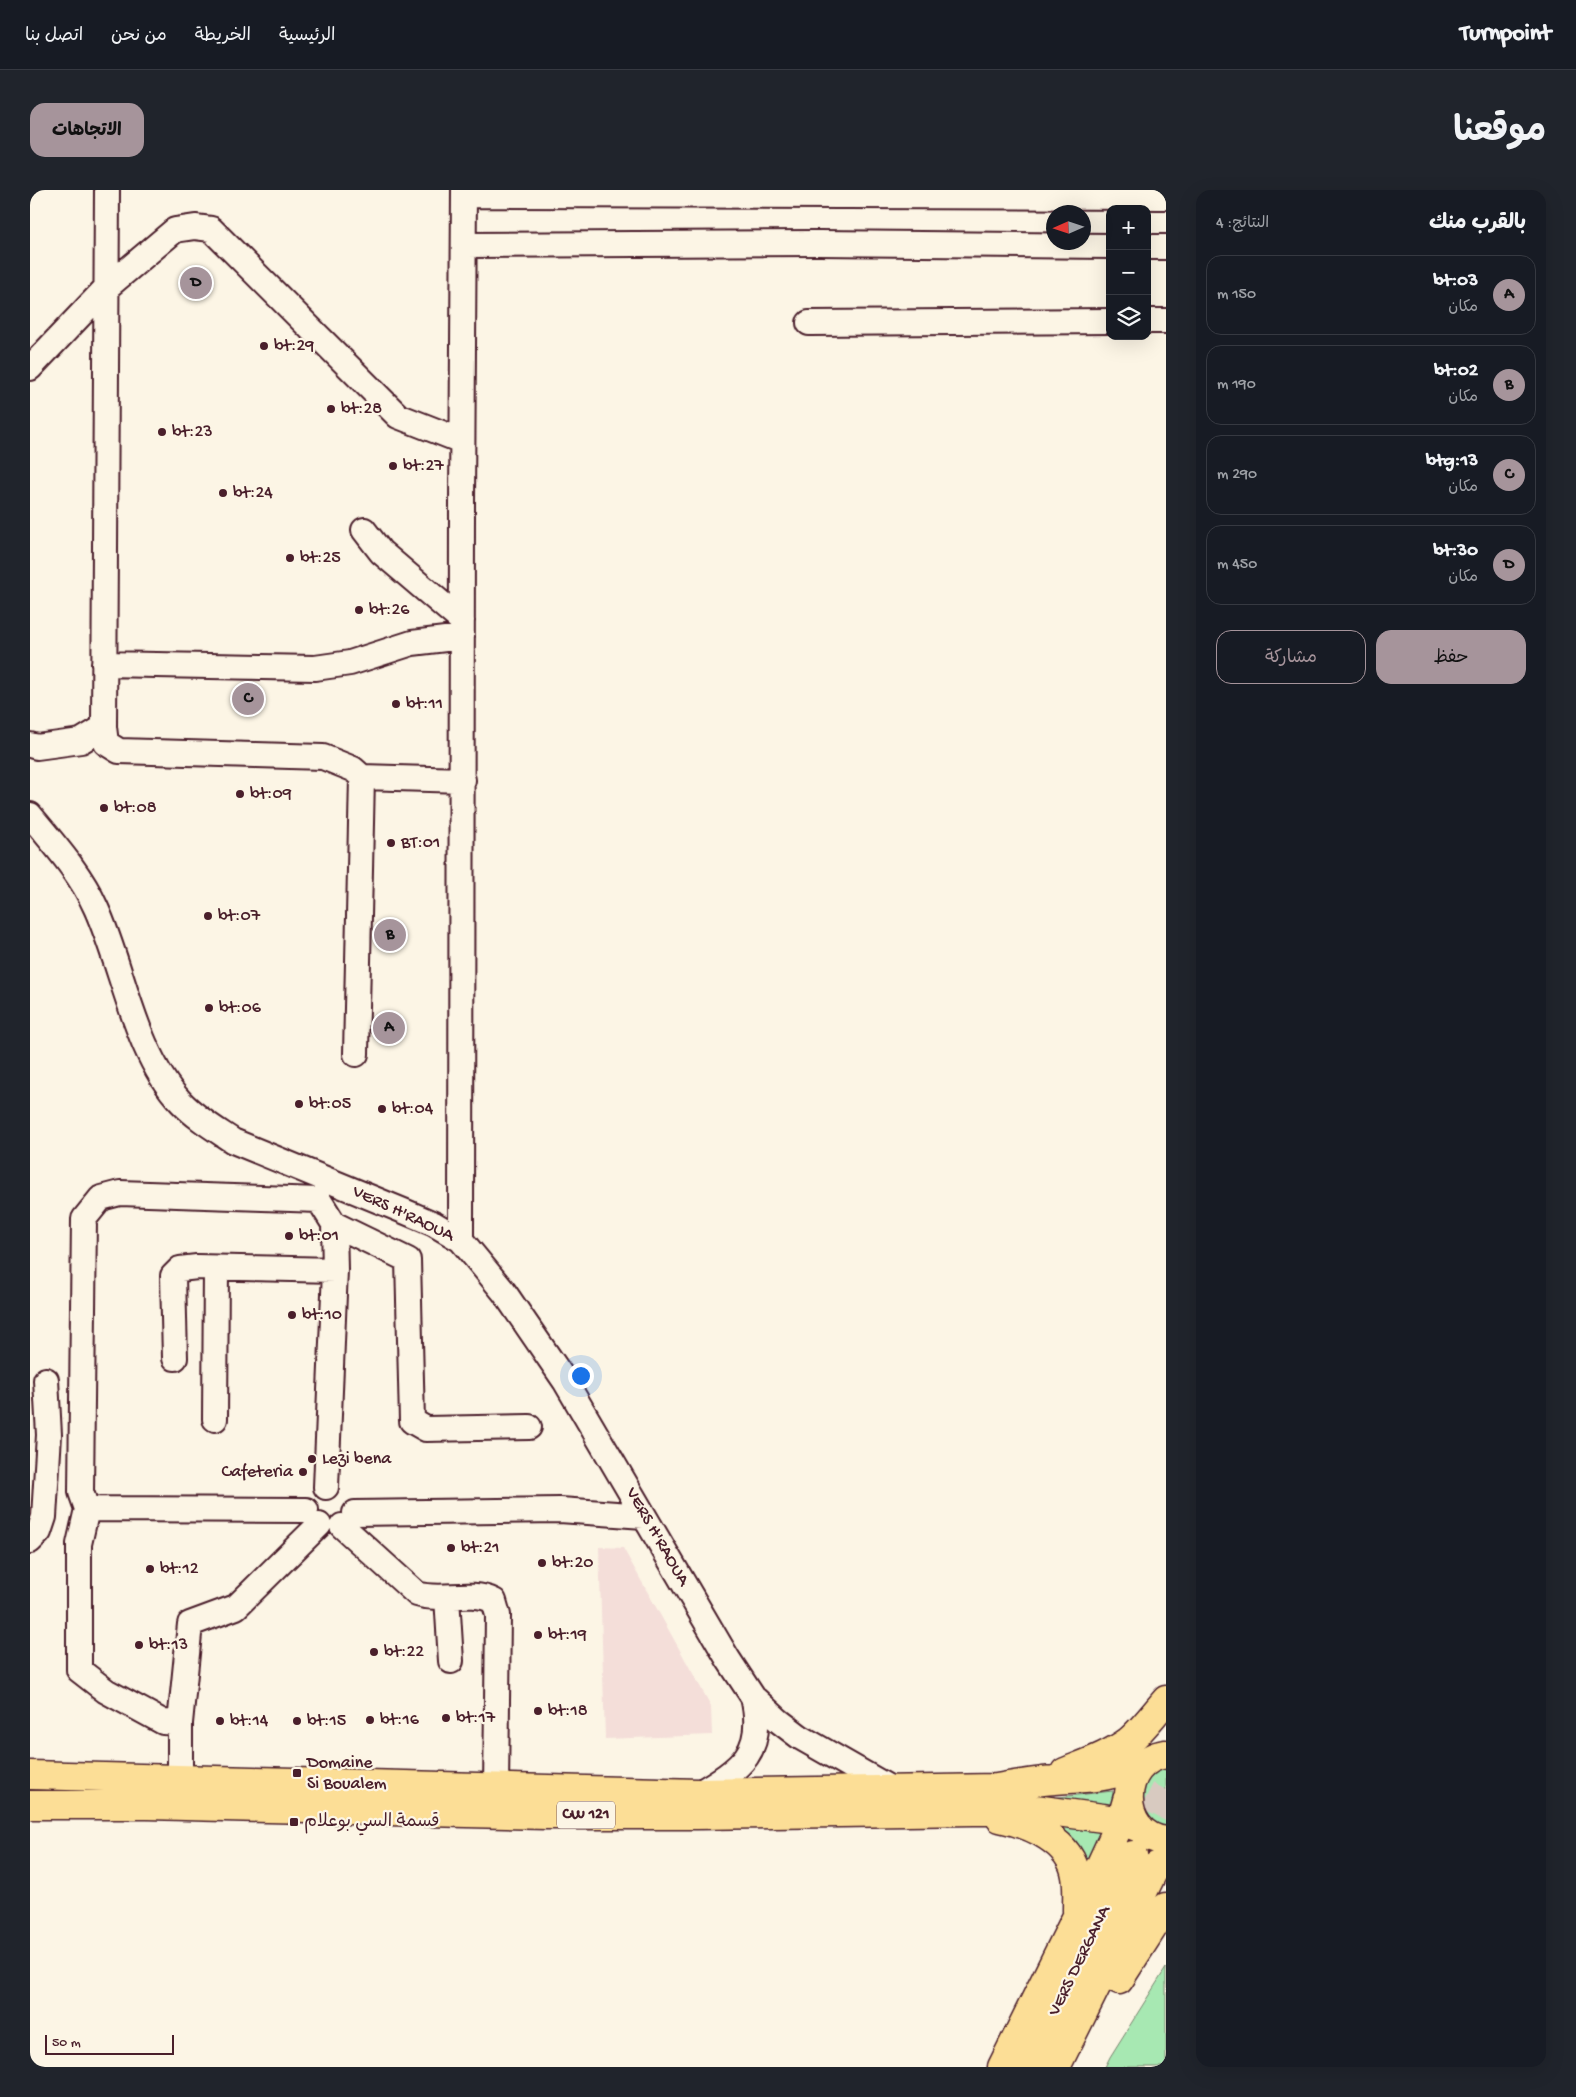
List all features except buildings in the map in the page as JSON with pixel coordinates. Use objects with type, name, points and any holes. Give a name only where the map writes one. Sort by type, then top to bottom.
[{"type":"highway","points":[[1044,1781],[1104,1756],[1129,1740],[1147,1723],[1166,1700]]},
{"type":"highway","points":[[1002,2067],[1077,1916],[1129,1817],[1129,1786],[1135,1772],[1154,1758],[1166,1731]]},
{"type":"highway","points":[[30,1775],[699,1793],[997,1788],[1044,1781],[1082,1780],[1111,1776],[1154,1758]]},
{"type":"highway","name":"CW 121","points":[[30,1805],[147,1805],[546,1815],[1042,1810],[1129,1817]]},
{"type":"highway","points":[[974,1812],[1031,1826],[1057,1843],[1069,1857],[1076,1875],[1077,1916]]},
{"type":"highway","points":[[1076,2067],[1133,1945],[1155,1860],[1150,1836],[1129,1817]]},
{"type":"highway","points":[[1056,2067],[1155,1860]]},
{"type":"highway","name":"VERS DERGANA","points":[[1028,2067],[1155,1860]]},
{"type":"highway","points":[[1118,1980],[1166,1907]]},
{"type":"street","points":[[107,190],[104,664],[104,727],[106,743],[120,751],[323,757],[353,769],[362,777],[463,780]]},
{"type":"street","points":[[461,1240],[464,193],[1166,197]]},
{"type":"street","points":[[30,368],[106,288],[175,230],[211,229],[398,416],[462,441]]},
{"type":"street","points":[[464,245],[819,243],[1106,246]]},
{"type":"street","points":[[1151,247],[1166,247]]},
{"type":"street","points":[[1151,321],[1166,321]]},
{"type":"street","points":[[809,322],[1106,322]]},
{"type":"street","points":[[364,530],[381,552],[462,629]]},
{"type":"street","points":[[104,664],[315,668],[350,663],[462,629]]},
{"type":"street","points":[[30,745],[37,747],[81,741],[104,727]]},
{"type":"street","points":[[356,1054],[362,777]]},
{"type":"street","name":"VERS H'RAOUA","points":[[30,815],[75,871],[96,907],[143,1038],[160,1074],[181,1102],[207,1124],[233,1140],[434,1224],[461,1240],[504,1292],[565,1381],[728,1660],[753,1697]]},
{"type":"street","points":[[180,1723],[163,1722],[106,1691],[80,1670],[79,1544],[87,1510],[81,1492],[84,1219],[101,1198],[120,1193],[318,1200],[334,1224],[408,1260],[412,1421],[426,1429],[529,1427]]},
{"type":"street","points":[[326,1487],[335,1270],[334,1224]]},
{"type":"street","points":[[175,1358],[173,1276],[180,1269],[197,1267],[335,1270]]},
{"type":"street","points":[[215,1419],[216,1268]]},
{"type":"street","points":[[30,1541],[39,1532],[44,1518],[49,1435],[46,1380]]},
{"type":"street","points":[[180,1778],[180,1723],[190,1624],[236,1607],[331,1519],[357,1506],[355,1499],[344,1489],[326,1487],[315,1492],[308,1500],[331,1519],[417,1594],[429,1598],[488,1598],[494,1601],[497,1607],[496,1788]]},
{"type":"street","points":[[87,1510],[331,1519],[560,1510],[644,1516]]},
{"type":"street","points":[[448,1597],[451,1661]]},
{"type":"street","points":[[753,1697],[800,1737],[891,1789]]},
{"type":"street","points":[[699,1793],[731,1774],[753,1745],[757,1728],[757,1712],[753,1697]]},
{"type":"shaded area","points":[[599,1547],[623,1548],[711,1706],[712,1735],[605,1739]]},
{"type":"green space","points":[[1166,1766],[1166,1830],[1155,1824],[1147,1816],[1140,1798],[1147,1780],[1155,1772]]},
{"type":"green space","points":[[1113,1791],[1111,1810],[1041,1799]]},
{"type":"green space","points":[[1052,1823],[1103,1833],[1089,1868]]},
{"type":"green space","points":[[1166,1968],[1166,2067],[1105,2067],[1110,2057]]},
{"type":"tunnel","points":[[1134,1852],[1166,1789]]},
{"type":"place","name":"bt:30","points":[[196,283]]},
{"type":"place","name":"bt:29","points":[[264,346]]},
{"type":"place","name":"bt:28","points":[[331,409]]},
{"type":"place","name":"bt:23","points":[[162,432]]},
{"type":"place","name":"bt:27","points":[[393,466]]},
{"type":"place","name":"bt:24","points":[[223,493]]},
{"type":"place","name":"bt:25","points":[[290,558]]},
{"type":"place","name":"bt:26","points":[[359,610]]},
{"type":"place","name":"btg:13","points":[[248,699]]},
{"type":"place","name":"bt:11","points":[[396,704]]},
{"type":"place","name":"bt:09","points":[[240,794]]},
{"type":"place","name":"bt:08","points":[[104,808]]},
{"type":"place","name":"BT:01","points":[[391,843]]},
{"type":"place","name":"bt:07","points":[[208,916]]},
{"type":"place","name":"bt:02","points":[[390,935]]},
{"type":"place","name":"bt:06","points":[[209,1008]]},
{"type":"place","name":"bt:03","points":[[389,1028]]},
{"type":"place","name":"bt:05","points":[[299,1104]]},
{"type":"place","name":"bt:04","points":[[382,1109]]},
{"type":"place","name":"bt:01","points":[[289,1236]]},
{"type":"place","name":"bt:10","points":[[292,1315]]},
{"type":"place","name":"Lezi bena","points":[[312,1459]]},
{"type":"place","name":"Cafeteria","points":[[303,1472]]},
{"type":"place","name":"bt:21","points":[[451,1548]]},
{"type":"place","name":"bt:20","points":[[542,1563]]},
{"type":"place","name":"bt:12","points":[[150,1569]]},
{"type":"place","name":"bt:19","points":[[538,1635]]},
{"type":"place","name":"bt:13","points":[[139,1645]]},
{"type":"place","name":"bt:22","points":[[374,1652]]},
{"type":"place","name":"bt:18","points":[[538,1711]]},
{"type":"place","name":"bt:17","points":[[446,1718]]},
{"type":"place","name":"bt:16","points":[[370,1720]]},
{"type":"place","name":"bt:14","points":[[220,1721]]},
{"type":"place","name":"bt:15","points":[[297,1721]]},
{"type":"place","name":"Domaine Si Boualem","points":[[297,1773]]},
{"type":"place","name":"قسمة السي بوعلام","points":[[294,1822]]}]
